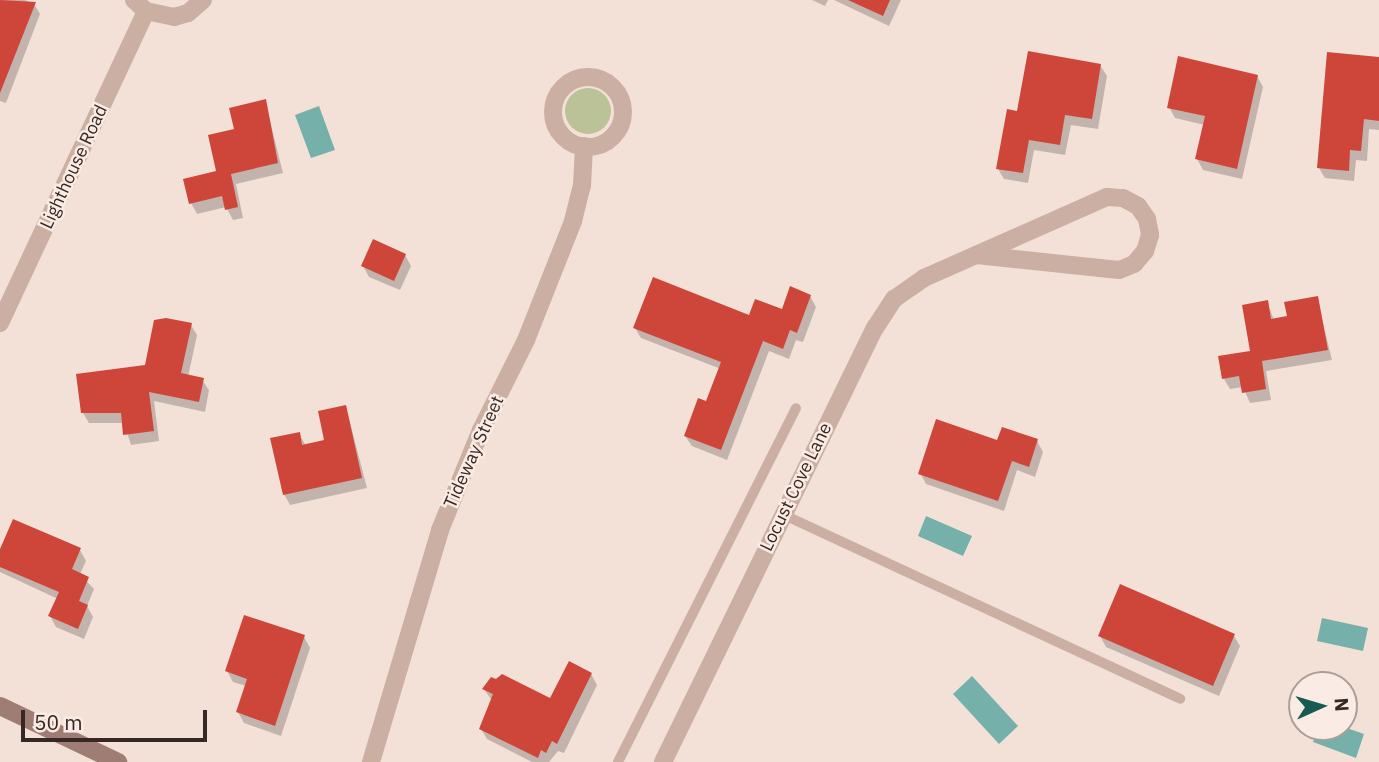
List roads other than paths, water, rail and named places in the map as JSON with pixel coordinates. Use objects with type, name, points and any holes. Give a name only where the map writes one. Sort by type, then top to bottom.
[{"type":"main road","points":[[0,706],[118,762]]},
{"type":"street","name":"Lighthouse Road","points":[[0,323],[140,5],[174,17],[188,13],[203,0]]},
{"type":"street","name":"Tideway Street","points":[[371,762],[440,530],[481,430],[526,340],[573,221],[582,186],[584,146]]},
{"type":"street","name":"Locust Cove Lane","points":[[663,762],[782,514],[875,328],[894,299],[924,278],[1107,197],[1123,198],[1138,206],[1147,219],[1150,235],[1145,251],[1134,264],[1119,270],[977,255]]},
{"type":"lane","points":[[618,762],[796,408]]},
{"type":"lane","points":[[782,514],[1180,699]]},
{"type":"water","points":[[319,106],[335,150],[311,158],[295,115]]},
{"type":"water","points":[[926,516],[972,536],[963,556],[918,536]]},
{"type":"water","points":[[1322,618],[1368,628],[1363,651],[1317,641]]},
{"type":"water","points":[[972,676],[1018,726],[999,744],[953,694]]},
{"type":"water","points":[[1358,732],[1364,734],[1356,758],[1313,742],[1358,741]]}]
